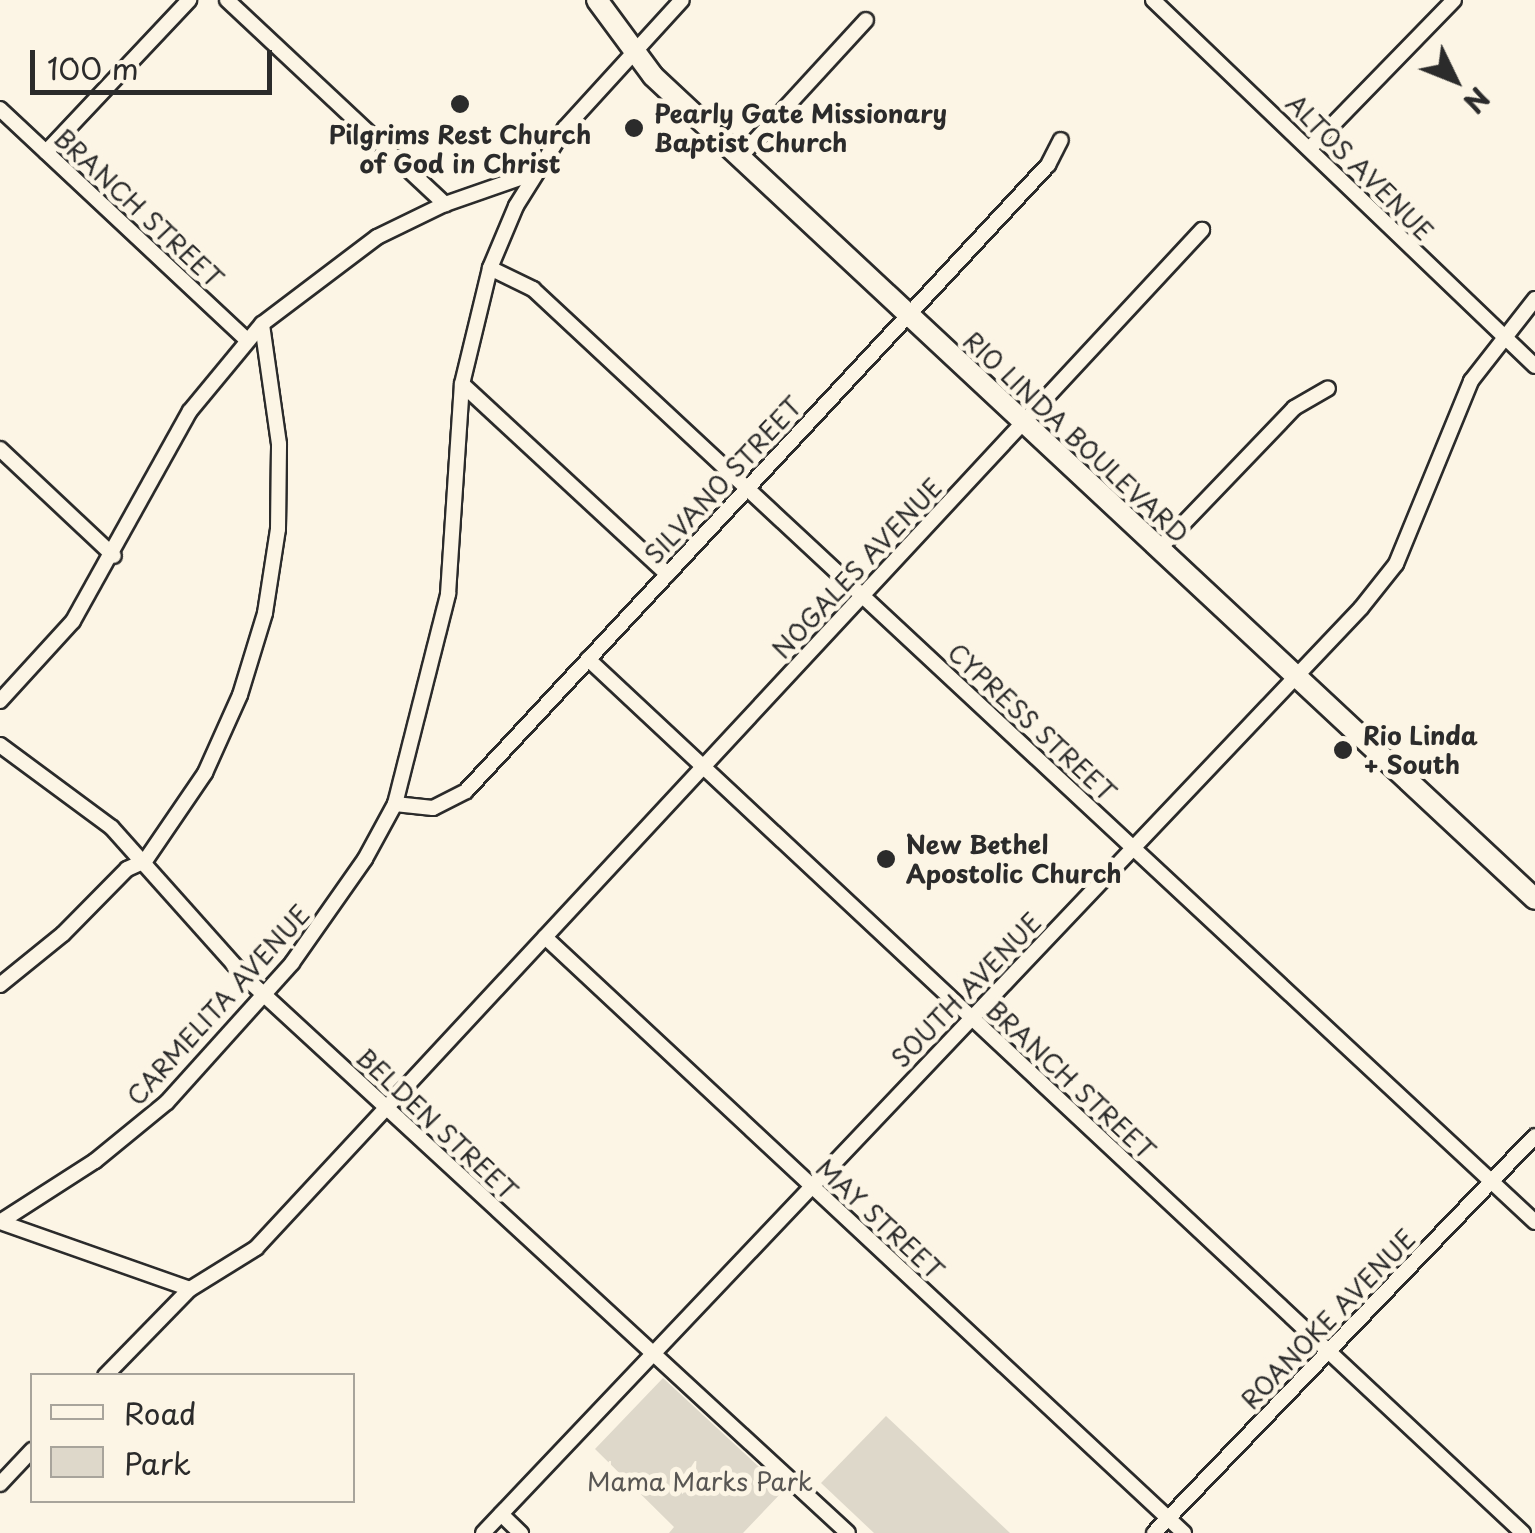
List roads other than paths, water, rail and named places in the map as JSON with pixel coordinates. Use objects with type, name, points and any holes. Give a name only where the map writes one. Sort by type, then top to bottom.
[{"type":"main road","name":"RIO LINDA BOULEVARD","points":[[597,0],[653,76],[1535,900]]},
{"type":"street","points":[[46,152],[190,0]]},
{"type":"street","points":[[227,0],[445,204]]},
{"type":"street","name":"CARMELITA AVENUE","points":[[0,1222],[95,1160],[167,1102],[333,909],[394,804],[448,594],[462,384],[490,268],[534,174],[588,99],[682,0]]},
{"type":"street","name":"ALTOS AVENUE","points":[[1153,0],[1311,147],[1535,366]]},
{"type":"street","points":[[1311,147],[1454,0]]},
{"type":"street","points":[[740,157],[866,20]]},
{"type":"street","name":"BRANCH STREET","points":[[0,109],[247,340]]},
{"type":"street","name":"SILVANO STREET","points":[[394,804],[433,808],[466,791],[1048,165],[1061,140]]},
{"type":"street","points":[[0,701],[72,621],[114,556],[190,412],[262,324],[336,263],[445,204],[534,174]]},
{"type":"street","name":"NOGALES AVENUE","points":[[109,1373],[190,1289],[256,1248],[1202,230]]},
{"type":"street","name":"CYPRESS STREET","points":[[490,268],[533,289],[1535,1222]]},
{"type":"street","name":"SOUTH AVENUE","points":[[482,1533],[1396,564],[1471,382],[1502,335],[1535,299]]},
{"type":"street","points":[[0,985],[63,934],[126,869],[145,861],[224,734],[265,613],[280,486],[262,324]]},
{"type":"street","points":[[462,384],[667,574]]},
{"type":"street","points":[[1160,549],[1294,408],[1328,388]]},
{"type":"street","points":[[0,449],[114,556]]},
{"type":"street","name":"BRANCH STREET","points":[[588,659],[1523,1533]]},
{"type":"street","name":"BELDEN STREET","points":[[0,745],[62,786],[145,861],[262,992],[848,1533]]},
{"type":"street","name":"MAY STREET","points":[[546,937],[1184,1533]]},
{"type":"street","name":"ROANOKE AVENUE","points":[[1154,1533],[1535,1136]]},
{"type":"street","points":[[0,1222],[190,1289]]},
{"type":"street","points":[[0,1484],[30,1452]]},
{"type":"street","points":[[501,1514],[521,1533]]},
{"type":"place","name":"Pilgrims Rest Church of God in Christ","points":[[460,104]]},
{"type":"place","name":"Pearly Gate Missionary Baptist Church","points":[[634,128]]},
{"type":"place","name":"Rio Linda + South","points":[[1343,750]]},
{"type":"place","name":"New Bethel Apostolic Church","points":[[886,859]]},
{"type":"park label","name":"Mama Marks Park","points":[[700,1481]]}]
